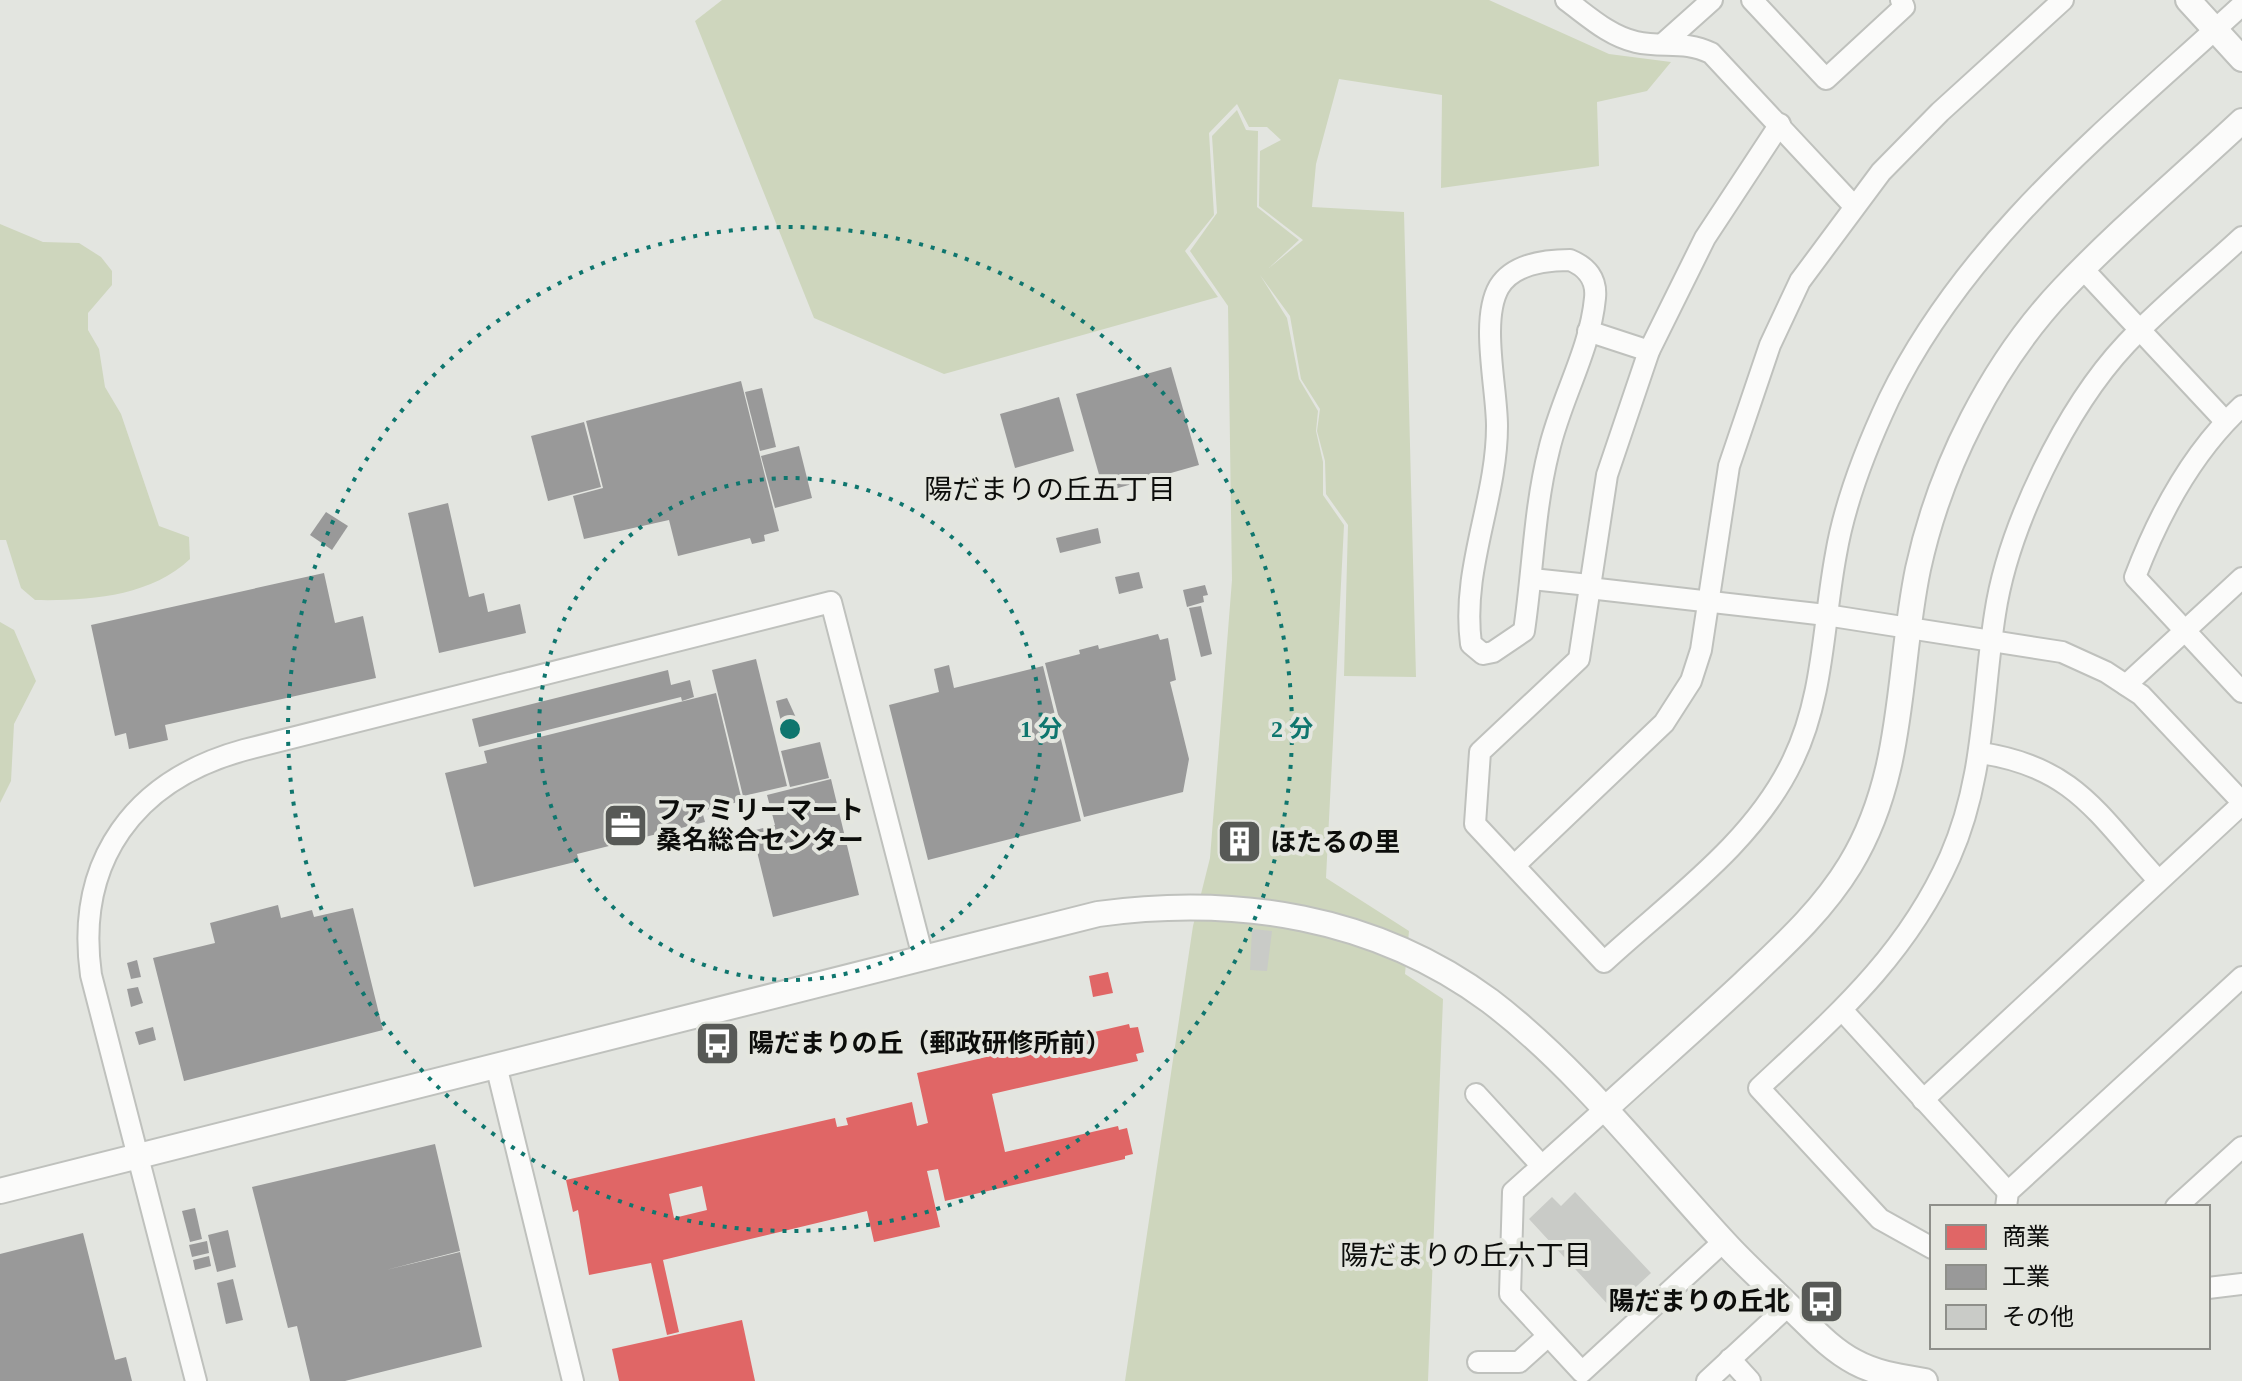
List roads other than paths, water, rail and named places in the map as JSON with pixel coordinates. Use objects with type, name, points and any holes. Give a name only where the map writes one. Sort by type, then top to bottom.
[{"type":"street","points":[[1566,0],[1623,39],[1640,43],[1685,43],[1711,53],[1853,205]]},
{"type":"street","points":[[1665,42],[1712,0]]},
{"type":"street","points":[[1752,0],[1826,79],[1904,7],[1901,0]]},
{"type":"street","points":[[1515,865],[1664,723],[1697,665],[1729,466],[1770,345],[1800,281],[1853,205],[1940,112],[2063,0]]},
{"type":"street","points":[[2188,0],[2242,59]]},
{"type":"street","points":[[1780,124],[1705,238],[1649,351],[1607,475],[1579,659],[1480,752],[1475,824],[1604,962],[1742,835],[1771,799],[1793,761],[1813,710],[1842,527],[1866,453],[1891,397],[1932,323],[2008,224],[2242,5]]},
{"type":"street","points":[[1723,1242],[1582,1372],[1510,1294],[1513,1192],[1787,942],[1829,895],[1850,864],[1870,826],[1895,749],[1909,628],[1928,534],[1944,485],[1969,428],[2019,345],[2083,269],[2242,121]]},
{"type":"street","points":[[1930,1247],[1880,1219],[1759,1088],[1884,966],[1926,905],[1961,831],[1981,753],[2002,577],[2036,490],[2095,383],[2141,330],[2242,237]]},
{"type":"street","points":[[1570,260],[1587,270],[1595,288],[1588,331],[1547,458],[1524,631],[1493,652],[1475,650],[1470,631],[1471,572],[1491,478],[1497,428],[1493,303],[1501,284],[1517,270],[1570,260]]},
{"type":"street","points":[[2083,269],[2225,421]]},
{"type":"street","points":[[1588,331],[1649,351]]},
{"type":"street","points":[[2242,406],[2225,421],[2190,466],[2166,507],[2135,577],[2242,692]]},
{"type":"street","points":[[2126,685],[2242,578]]},
{"type":"street","points":[[1532,579],[1826,615],[2062,652],[2126,685],[2154,707],[2242,803],[1923,1100]]},
{"type":"street","points":[[196,1381],[88,960],[87,921],[97,878],[112,845],[137,807],[184,772],[244,750],[831,602],[923,957]]},
{"type":"street","points":[[1981,753],[2019,759],[2065,781],[2158,880]]},
{"type":"street","points":[[0,1191],[1098,914],[1192,905],[1243,908],[1319,921],[1390,946],[1488,1000],[1529,1034],[1723,1242],[1824,1340],[1856,1363],[1876,1372],[1925,1381]]},
{"type":"street","points":[[1842,1010],[2007,1200],[2242,977]]},
{"type":"street","points":[[496,1065],[573,1381]]},
{"type":"street","points":[[1476,1094],[1541,1165]]},
{"type":"street","points":[[2178,1205],[2242,1147]]},
{"type":"street","points":[[2210,1288],[2242,1284]]},
{"type":"street","points":[[1707,1381],[1789,1305]]},
{"type":"street","points":[[1478,1362],[1519,1362],[1548,1336]]},
{"type":"street","points":[[1730,1359],[1750,1381]]},
{"type":"place","name":"ファミリーマート 桑名総合センター","points":[[625,825]]},
{"type":"place","name":"ほたるの里","points":[[1239,842]]},
{"type":"place","name":"陽だまりの丘（郵政研修所前）","points":[[717,1043]]},
{"type":"place","name":"陽だまりの丘北","points":[[1821,1301]]},
{"type":"district","name":"陽だまりの丘五丁目","points":[[1050,489]]},
{"type":"district","name":"陽だまりの丘六丁目","points":[[1466,1255]]}]
